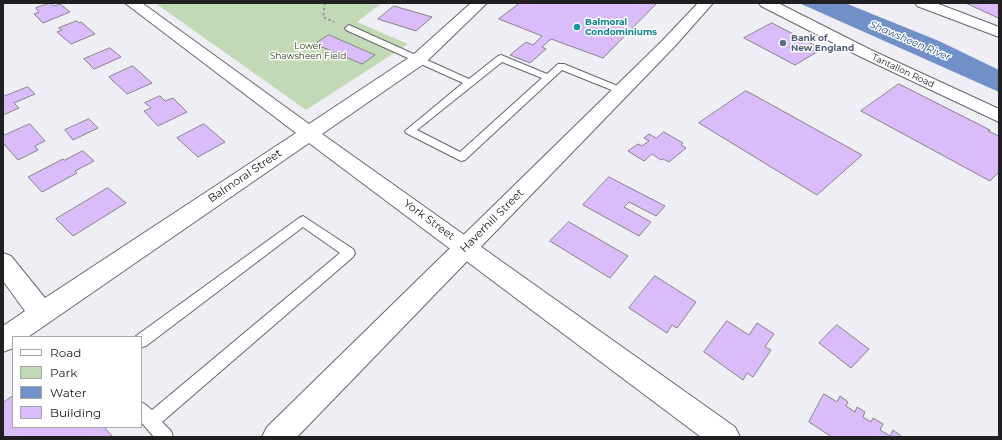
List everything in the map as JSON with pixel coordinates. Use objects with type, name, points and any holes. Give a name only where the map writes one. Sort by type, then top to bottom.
[{"type":"street","name":"York Street","points":[[132,3],[308,134],[466,247],[725,437]]},
{"type":"street","name":"Balmoral Street","points":[[3,340],[418,59],[480,3]]},
{"type":"street","name":"Haverhill Street","points":[[277,437],[622,91],[706,3]]},
{"type":"street","name":"Tantallon Road","points":[[766,3],[865,53],[999,116]]},
{"type":"street","points":[[922,3],[999,32]]},
{"type":"street","points":[[3,263],[42,314]]},
{"type":"lane","points":[[349,28],[470,82]]},
{"type":"lane","points":[[549,78],[501,58],[410,131],[461,157],[549,78],[561,66],[622,91]]},
{"type":"lane","points":[[142,340],[303,221],[349,253],[146,416],[165,437]]},
{"type":"path","points":[[325,3],[323,17],[349,28]]},
{"type":"green space","name":"Lower Shawsheen Field","points":[[155,3],[382,3],[357,22],[408,44],[306,110]]},
{"type":"water","name":"Shawsheen River","points":[[799,3],[845,3],[939,41],[999,70],[999,92]]},
{"type":"building","points":[[51,3],[54,6],[60,4],[70,12],[43,23],[34,14],[39,12],[36,8]]},
{"type":"building","name":"Balmoral Condominiums","points":[[520,3],[657,3],[603,58],[551,39],[542,47],[546,49],[530,63],[510,55],[526,42],[533,45],[542,36],[499,19]]},
{"type":"building","points":[[966,3],[999,3],[999,18]]},
{"type":"building","points":[[394,6],[432,17],[416,31],[378,19]]},
{"type":"building","points":[[77,21],[79,23],[81,22],[95,34],[71,44],[57,32],[62,30],[59,28]]},
{"type":"building","points":[[772,23],[822,49],[795,65],[744,38]]},
{"type":"building","points":[[329,35],[375,55],[362,64],[315,44]]},
{"type":"building","points":[[110,48],[121,57],[94,69],[84,59]]},
{"type":"building","points":[[133,66],[152,83],[127,94],[109,77]]},
{"type":"building","points":[[899,84],[999,136],[999,172],[990,181],[861,111]]},
{"type":"building","points":[[28,87],[35,94],[14,103],[19,108],[3,115],[3,97]]},
{"type":"building","points":[[746,91],[862,155],[817,195],[699,123]]},
{"type":"building","points":[[160,96],[165,101],[173,98],[187,112],[158,126],[144,111],[151,108],[145,103]]},
{"type":"building","points":[[89,119],[98,128],[73,140],[65,130]]},
{"type":"building","points":[[30,124],[45,141],[35,146],[38,150],[18,160],[3,143],[3,136]]},
{"type":"building","points":[[204,124],[225,142],[198,157],[177,138]]},
{"type":"building","points":[[664,132],[683,143],[681,145],[686,148],[669,162],[663,159],[661,160],[652,154],[644,161],[628,151],[638,144],[642,146],[649,141],[644,138],[649,134],[656,138]]},
{"type":"building","points":[[83,151],[94,161],[75,171],[77,173],[42,192],[28,177],[63,159],[64,160]]},
{"type":"building","points":[[609,177],[665,206],[656,216],[629,202],[624,207],[651,222],[639,236],[583,205]]},
{"type":"building","points":[[108,188],[126,203],[73,236],[56,219]]},
{"type":"building","points":[[569,222],[628,256],[610,278],[550,241]]},
{"type":"building","points":[[655,276],[696,302],[677,328],[672,325],[667,333],[629,308]]},
{"type":"building","points":[[727,321],[749,335],[757,323],[774,334],[765,347],[771,350],[753,377],[747,373],[743,380],[704,352]]},
{"type":"building","points":[[837,325],[869,349],[851,368],[819,343]]},
{"type":"building","points":[[824,394],[837,402],[840,396],[848,402],[846,406],[855,412],[857,407],[865,412],[863,417],[871,422],[873,418],[883,424],[880,430],[890,436],[893,430],[901,437],[832,437],[809,422]]},
{"type":"building","points":[[12,397],[12,428],[105,428],[113,437],[3,437],[3,403]]},
{"type":"place","name":"Balmoral Condominiums","points":[[577,27]]},
{"type":"place","name":"Bank of New England","points":[[783,43]]}]
